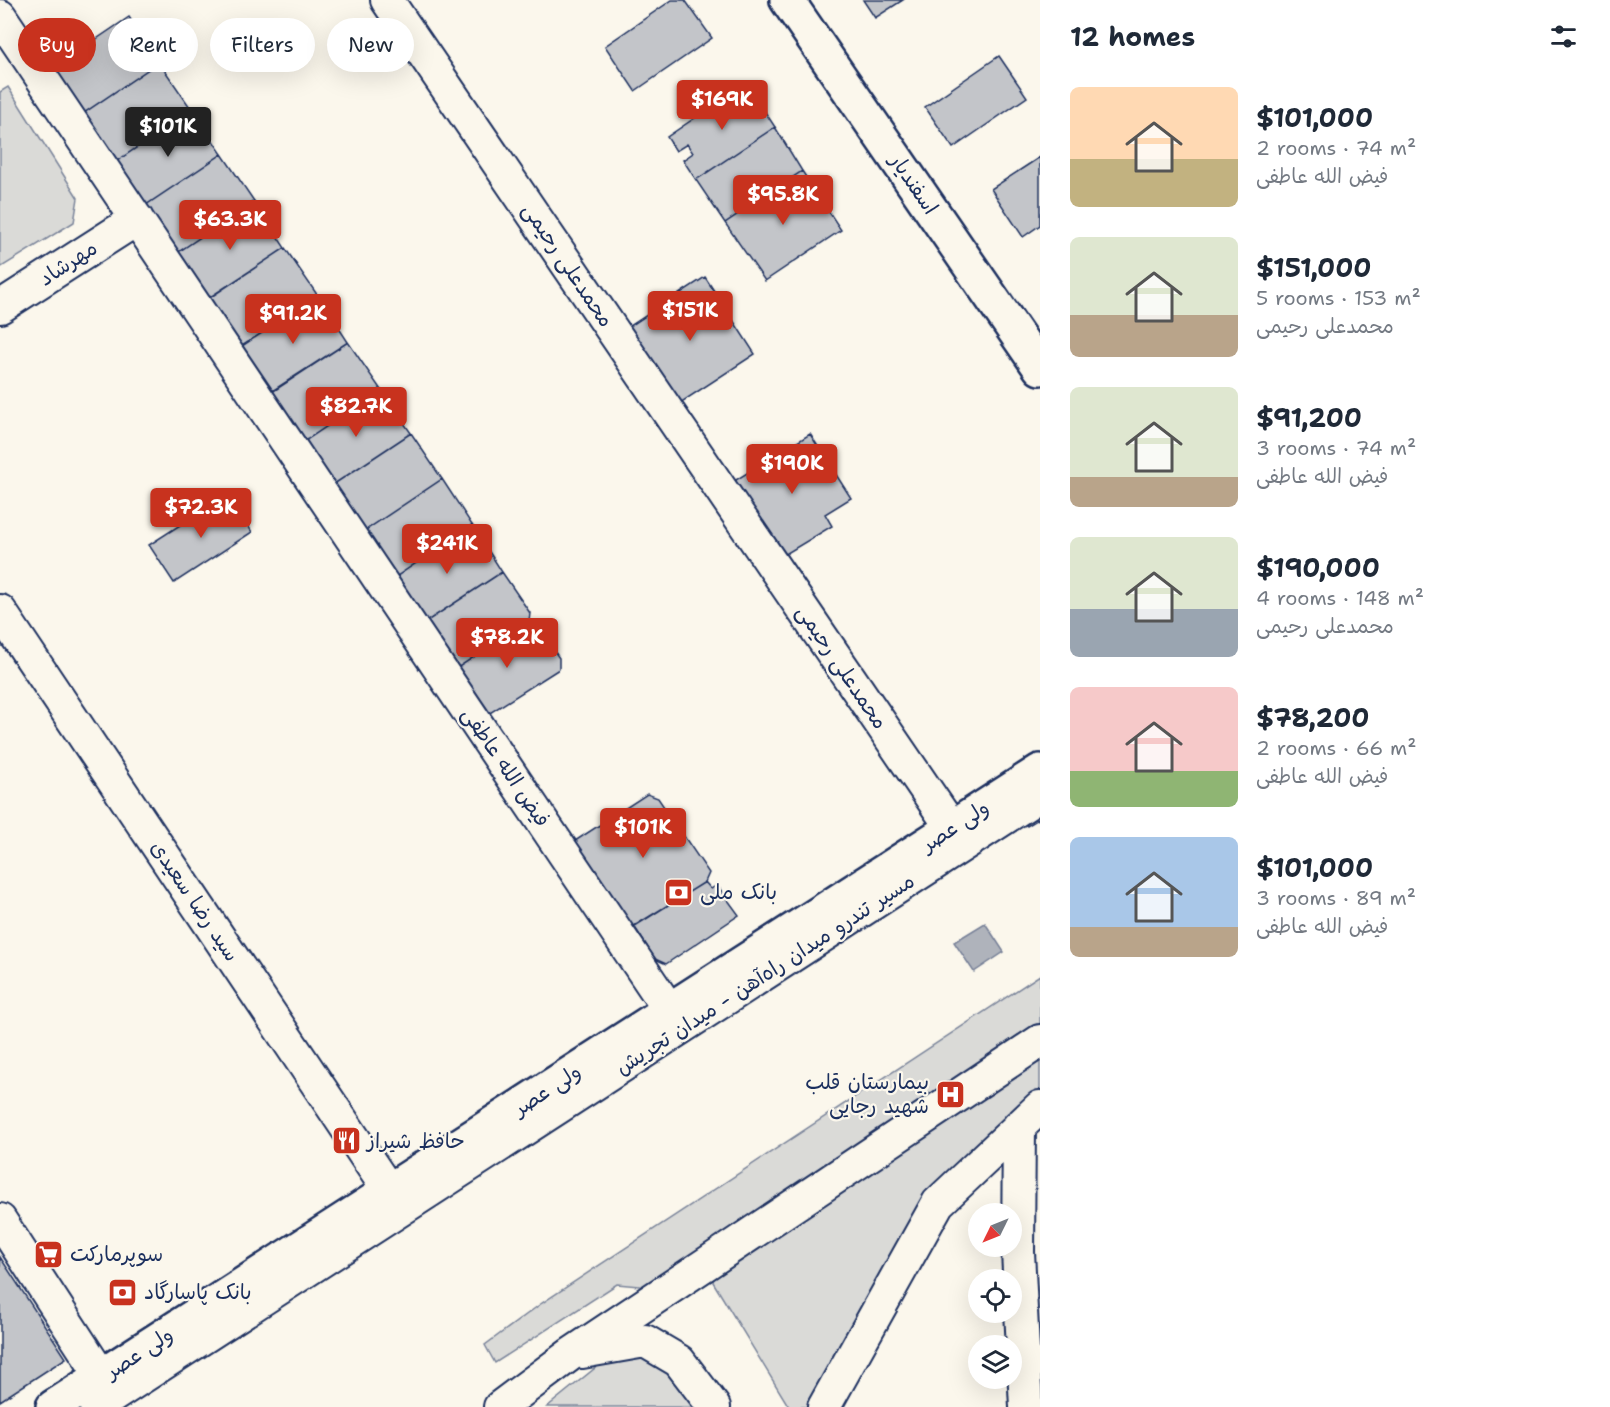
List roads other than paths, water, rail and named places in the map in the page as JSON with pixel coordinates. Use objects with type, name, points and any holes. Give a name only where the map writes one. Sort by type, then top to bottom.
[{"type":"main road","name":"اسفندیار","points":[[788,0],[1040,368]]},
{"type":"main road","name":"اسفندیار","points":[[813,0],[1040,331]]},
{"type":"main road","name":"ولی عصر","points":[[53,1407],[99,1392],[389,1191],[1040,771]]},
{"type":"street","name":"محمدعلی رحیمی","points":[[387,0],[952,828]]},
{"type":"street","name":"فیض الله عاطفی","points":[[0,16],[670,1011]]},
{"type":"street","name":"مهرشاد","points":[[0,307],[136,219]]},
{"type":"street","name":"سید رضا سعیدی","points":[[0,611],[389,1191]]},
{"type":"street","name":"مسیر تندرو میدان راه‌آهن - میدان تجریش","points":[[99,1392],[1040,795]]},
{"type":"street","points":[[500,1407],[571,1354],[1040,1041]]},
{"type":"street","points":[[1026,1407],[1030,1116]]},
{"type":"street","points":[[824,1407],[939,1203],[1030,1116]]},
{"type":"street","points":[[0,1220],[99,1392]]},
{"type":"street","points":[[571,1354],[645,1341],[679,1361],[714,1407]]},
{"type":"place","name":"بانک ملی","points":[[679,892]]},
{"type":"place","name":"بیمارستان قلب شهید رجایی","points":[[950,1094]]},
{"type":"place","name":"حافظ شیراز","points":[[346,1141]]},
{"type":"place","name":"سوپرمارکت","points":[[49,1254]]},
{"type":"place","name":"بانک پاسارگاد","points":[[123,1292]]}]
